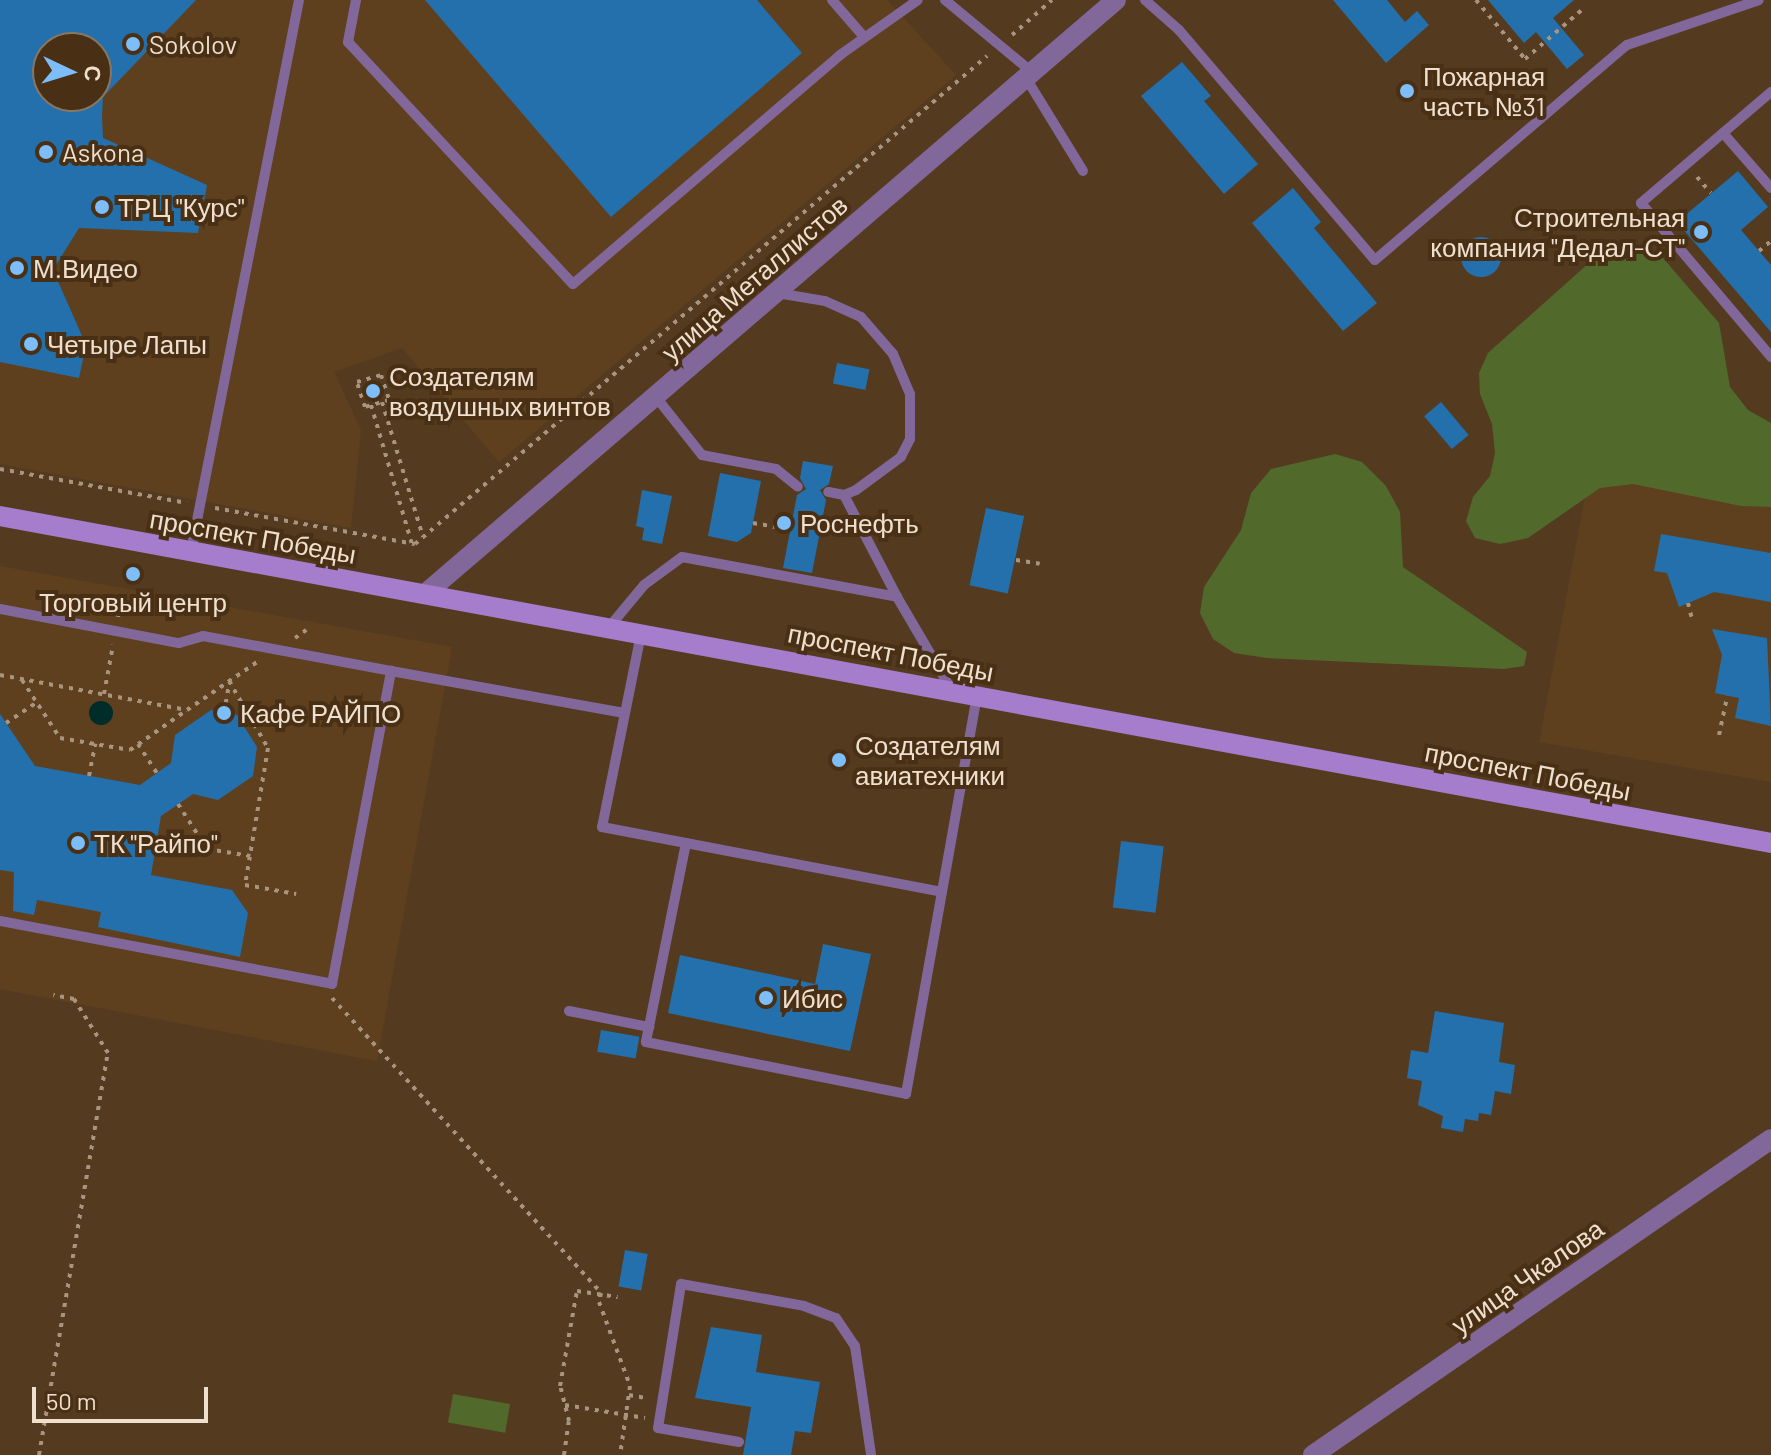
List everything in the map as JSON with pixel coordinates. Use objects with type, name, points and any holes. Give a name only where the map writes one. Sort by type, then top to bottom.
[{"type":"main road","name":"проспект Победы","points":[[0,516],[610,626],[1771,843]]},
{"type":"street","name":"улица Металлистов","points":[[425,594],[1116,0]]},
{"type":"street","name":"улица Чкалова","points":[[1313,1455],[1771,1139]]},
{"type":"lane","points":[[191,551],[299,0]]},
{"type":"lane","points":[[356,0],[348,42],[573,284],[864,37],[918,0]]},
{"type":"lane","points":[[832,0],[864,37]]},
{"type":"lane","points":[[945,0],[1000,45],[1029,75],[1083,171]]},
{"type":"lane","points":[[1145,0],[1179,30],[1375,260],[1627,45],[1759,0]]},
{"type":"lane","points":[[1771,92],[1641,203],[1771,357]]},
{"type":"lane","points":[[1723,133],[1771,188]]},
{"type":"lane","points":[[777,293],[833,303],[861,317],[904,374],[913,417],[910,439],[889,469],[844,495],[828,492]]},
{"type":"lane","points":[[656,397],[702,455],[776,469],[798,487]]},
{"type":"lane","points":[[844,495],[897,597],[951,689]]},
{"type":"lane","points":[[610,626],[644,585],[682,557],[897,597]]},
{"type":"lane","points":[[0,609],[179,643],[203,636],[624,713]]},
{"type":"lane","points":[[642,632],[602,827],[942,892]]},
{"type":"lane","points":[[0,921],[332,984],[391,671]]},
{"type":"lane","points":[[686,843],[646,1042],[906,1094],[977,694]]},
{"type":"lane","points":[[569,1011],[649,1027]]},
{"type":"lane","points":[[739,1442],[658,1428],[681,1284],[804,1306],[836,1318],[855,1346],[871,1455]]},
{"type":"path","points":[[0,469],[412,544],[423,538],[1052,0]]},
{"type":"path","points":[[1476,0],[1525,59],[1584,8]]},
{"type":"path","points":[[1686,165],[1711,193]]},
{"type":"path","points":[[1759,251],[1771,241]]},
{"type":"path","points":[[381,375],[389,400],[371,405],[365,407],[357,382],[381,375]]},
{"type":"path","points":[[382,402],[423,538]]},
{"type":"path","points":[[371,405],[412,544]]},
{"type":"path","points":[[391,473],[402,469]]},
{"type":"path","points":[[753,523],[776,527]]},
{"type":"path","points":[[1016,560],[1040,564]]},
{"type":"path","points":[[1688,603],[1692,619]]},
{"type":"path","points":[[21,679],[60,738],[130,750],[306,630]]},
{"type":"path","points":[[0,675],[187,710]]},
{"type":"path","points":[[224,713],[229,681]]},
{"type":"path","points":[[229,681],[268,748],[245,885],[296,894]]},
{"type":"path","points":[[1719,735],[1727,696]]},
{"type":"path","points":[[6,723],[37,702]]},
{"type":"path","points":[[89,776],[95,744]]},
{"type":"path","points":[[138,744],[157,773]]},
{"type":"path","points":[[178,804],[207,849],[250,856]]},
{"type":"path","points":[[332,984],[332,998],[601,1293]]},
{"type":"path","points":[[39,1455],[108,1053],[74,999],[53,995]]},
{"type":"path","points":[[564,1455],[569,1421],[560,1386],[577,1291],[618,1297]]},
{"type":"path","points":[[601,1293],[599,1302],[630,1386],[620,1455]]},
{"type":"path","points":[[565,1405],[660,1420]]},
{"type":"shaded area","points":[[0,0],[887,0],[956,75],[499,462],[402,348],[334,372],[361,430],[351,528],[0,464]]},
{"type":"shaded area","points":[[1597,433],[1771,464],[1771,782],[1539,742]]},
{"type":"shaded area","points":[[0,566],[452,647],[377,1061],[0,989]]},
{"type":"green space","points":[[1620,244],[1643,246],[1663,258],[1719,323],[1730,387],[1748,410],[1771,423],[1771,507],[1741,506],[1633,484],[1600,488],[1528,538],[1500,544],[1475,538],[1466,521],[1473,497],[1490,476],[1495,453],[1492,424],[1480,394],[1479,373],[1488,353],[1599,254]]},
{"type":"green space","points":[[1335,454],[1362,462],[1386,486],[1400,512],[1403,567],[1527,652],[1524,666],[1504,669],[1267,658],[1234,653],[1213,639],[1200,613],[1204,587],[1241,530],[1251,493],[1271,469]]},
{"type":"green space","points":[[453,1394],[510,1404],[505,1433],[448,1423]]},
{"type":"water","points":[[101,701],[110,704],[113,713],[110,722],[101,725],[92,722],[89,713],[92,704]]},
{"type":"building","name":"ТРЦ \"Курс\"","points":[[0,0],[196,0],[112,88],[112,32],[32,32],[32,112],[102,112],[103,138],[207,185],[198,233],[79,228],[53,270],[86,345],[79,378],[0,362]]},
{"type":"building","points":[[425,0],[757,0],[802,53],[611,217]]},
{"type":"building","points":[[1333,0],[1387,0],[1405,22],[1417,11],[1429,25],[1386,63]]},
{"type":"building","points":[[1488,0],[1574,0],[1553,18],[1584,55],[1567,69],[1536,32],[1524,43]]},
{"type":"building","points":[[1182,62],[1211,96],[1204,101],[1258,164],[1224,194],[1141,96]]},
{"type":"building","points":[[1738,171],[1768,207],[1741,230],[1771,265],[1771,332],[1677,222]]},
{"type":"building","points":[[1293,188],[1321,222],[1314,228],[1377,303],[1343,331],[1252,223]]},
{"type":"building","points":[[1481,237],[1495,243],[1501,257],[1495,271],[1481,277],[1467,271],[1461,257],[1467,243]]},
{"type":"building","points":[[837,363],[869,369],[865,390],[833,384]]},
{"type":"building","points":[[1441,402],[1469,435],[1452,449],[1424,416]]},
{"type":"building","points":[[803,461],[833,466],[829,484],[820,490],[826,500],[812,573],[783,568],[797,495],[806,489],[800,478]]},
{"type":"building","points":[[720,473],[761,481],[751,533],[737,542],[708,536]]},
{"type":"building","points":[[642,490],[672,496],[662,544],[642,540],[644,528],[636,526]]},
{"type":"building","points":[[986,508],[1024,516],[1008,593],[970,585]]},
{"type":"building","points":[[1661,534],[1771,553],[1771,602],[1714,592],[1679,607],[1667,573],[1654,571]]},
{"type":"building","points":[[1712,629],[1767,638],[1771,726],[1735,718],[1739,698],[1715,693],[1722,655]]},
{"type":"building","name":"ТК \"Райпо\"","points":[[211,710],[237,715],[257,747],[253,776],[218,800],[193,794],[161,816],[151,875],[232,890],[248,913],[240,957],[98,927],[101,912],[37,900],[34,915],[13,911],[14,872],[0,870],[0,714],[35,766],[140,785],[171,763],[175,735]]},
{"type":"building","points":[[1121,841],[1164,846],[1156,913],[1113,908]]},
{"type":"building","name":"Ибис","points":[[823,944],[871,954],[850,1051],[668,1013],[680,955],[815,984]]},
{"type":"building","points":[[1435,1011],[1504,1023],[1499,1062],[1515,1065],[1511,1094],[1495,1091],[1491,1115],[1479,1113],[1478,1121],[1465,1119],[1463,1132],[1441,1128],[1443,1116],[1418,1105],[1422,1081],[1407,1078],[1411,1050],[1428,1053]]},
{"type":"building","points":[[601,1030],[639,1037],[636,1058],[597,1052]]},
{"type":"building","points":[[625,1250],[648,1254],[641,1290],[619,1286]]},
{"type":"building","points":[[711,1327],[762,1335],[756,1372],[820,1382],[811,1433],[795,1431],[791,1455],[743,1455],[751,1407],[695,1398]]},
{"type":"place","name":"Sokolov","points":[[133,44]]},
{"type":"place","name":"Пожарная часть №31","points":[[1407,91]]},
{"type":"place","name":"Askona","points":[[46,152]]},
{"type":"place","name":"ТРЦ \"Курс\"","points":[[102,207]]},
{"type":"place","name":"Строительная компания \"Дедал-СТ\"","points":[[1701,232]]},
{"type":"place","name":"М.Видео","points":[[17,268]]},
{"type":"place","name":"Четыре Лапы","points":[[31,344]]},
{"type":"place","name":"Создателям воздушных винтов","points":[[373,391]]},
{"type":"place","name":"Роснефть","points":[[784,523]]},
{"type":"place","name":"Торговый центр","points":[[133,574]]},
{"type":"place","name":"Кафе РАЙПО","points":[[224,713]]},
{"type":"place","name":"Создателям авиатехники","points":[[839,760]]},
{"type":"place","name":"ТК \"Райпо\"","points":[[78,843]]},
{"type":"place","name":"Ибис","points":[[766,998]]}]
